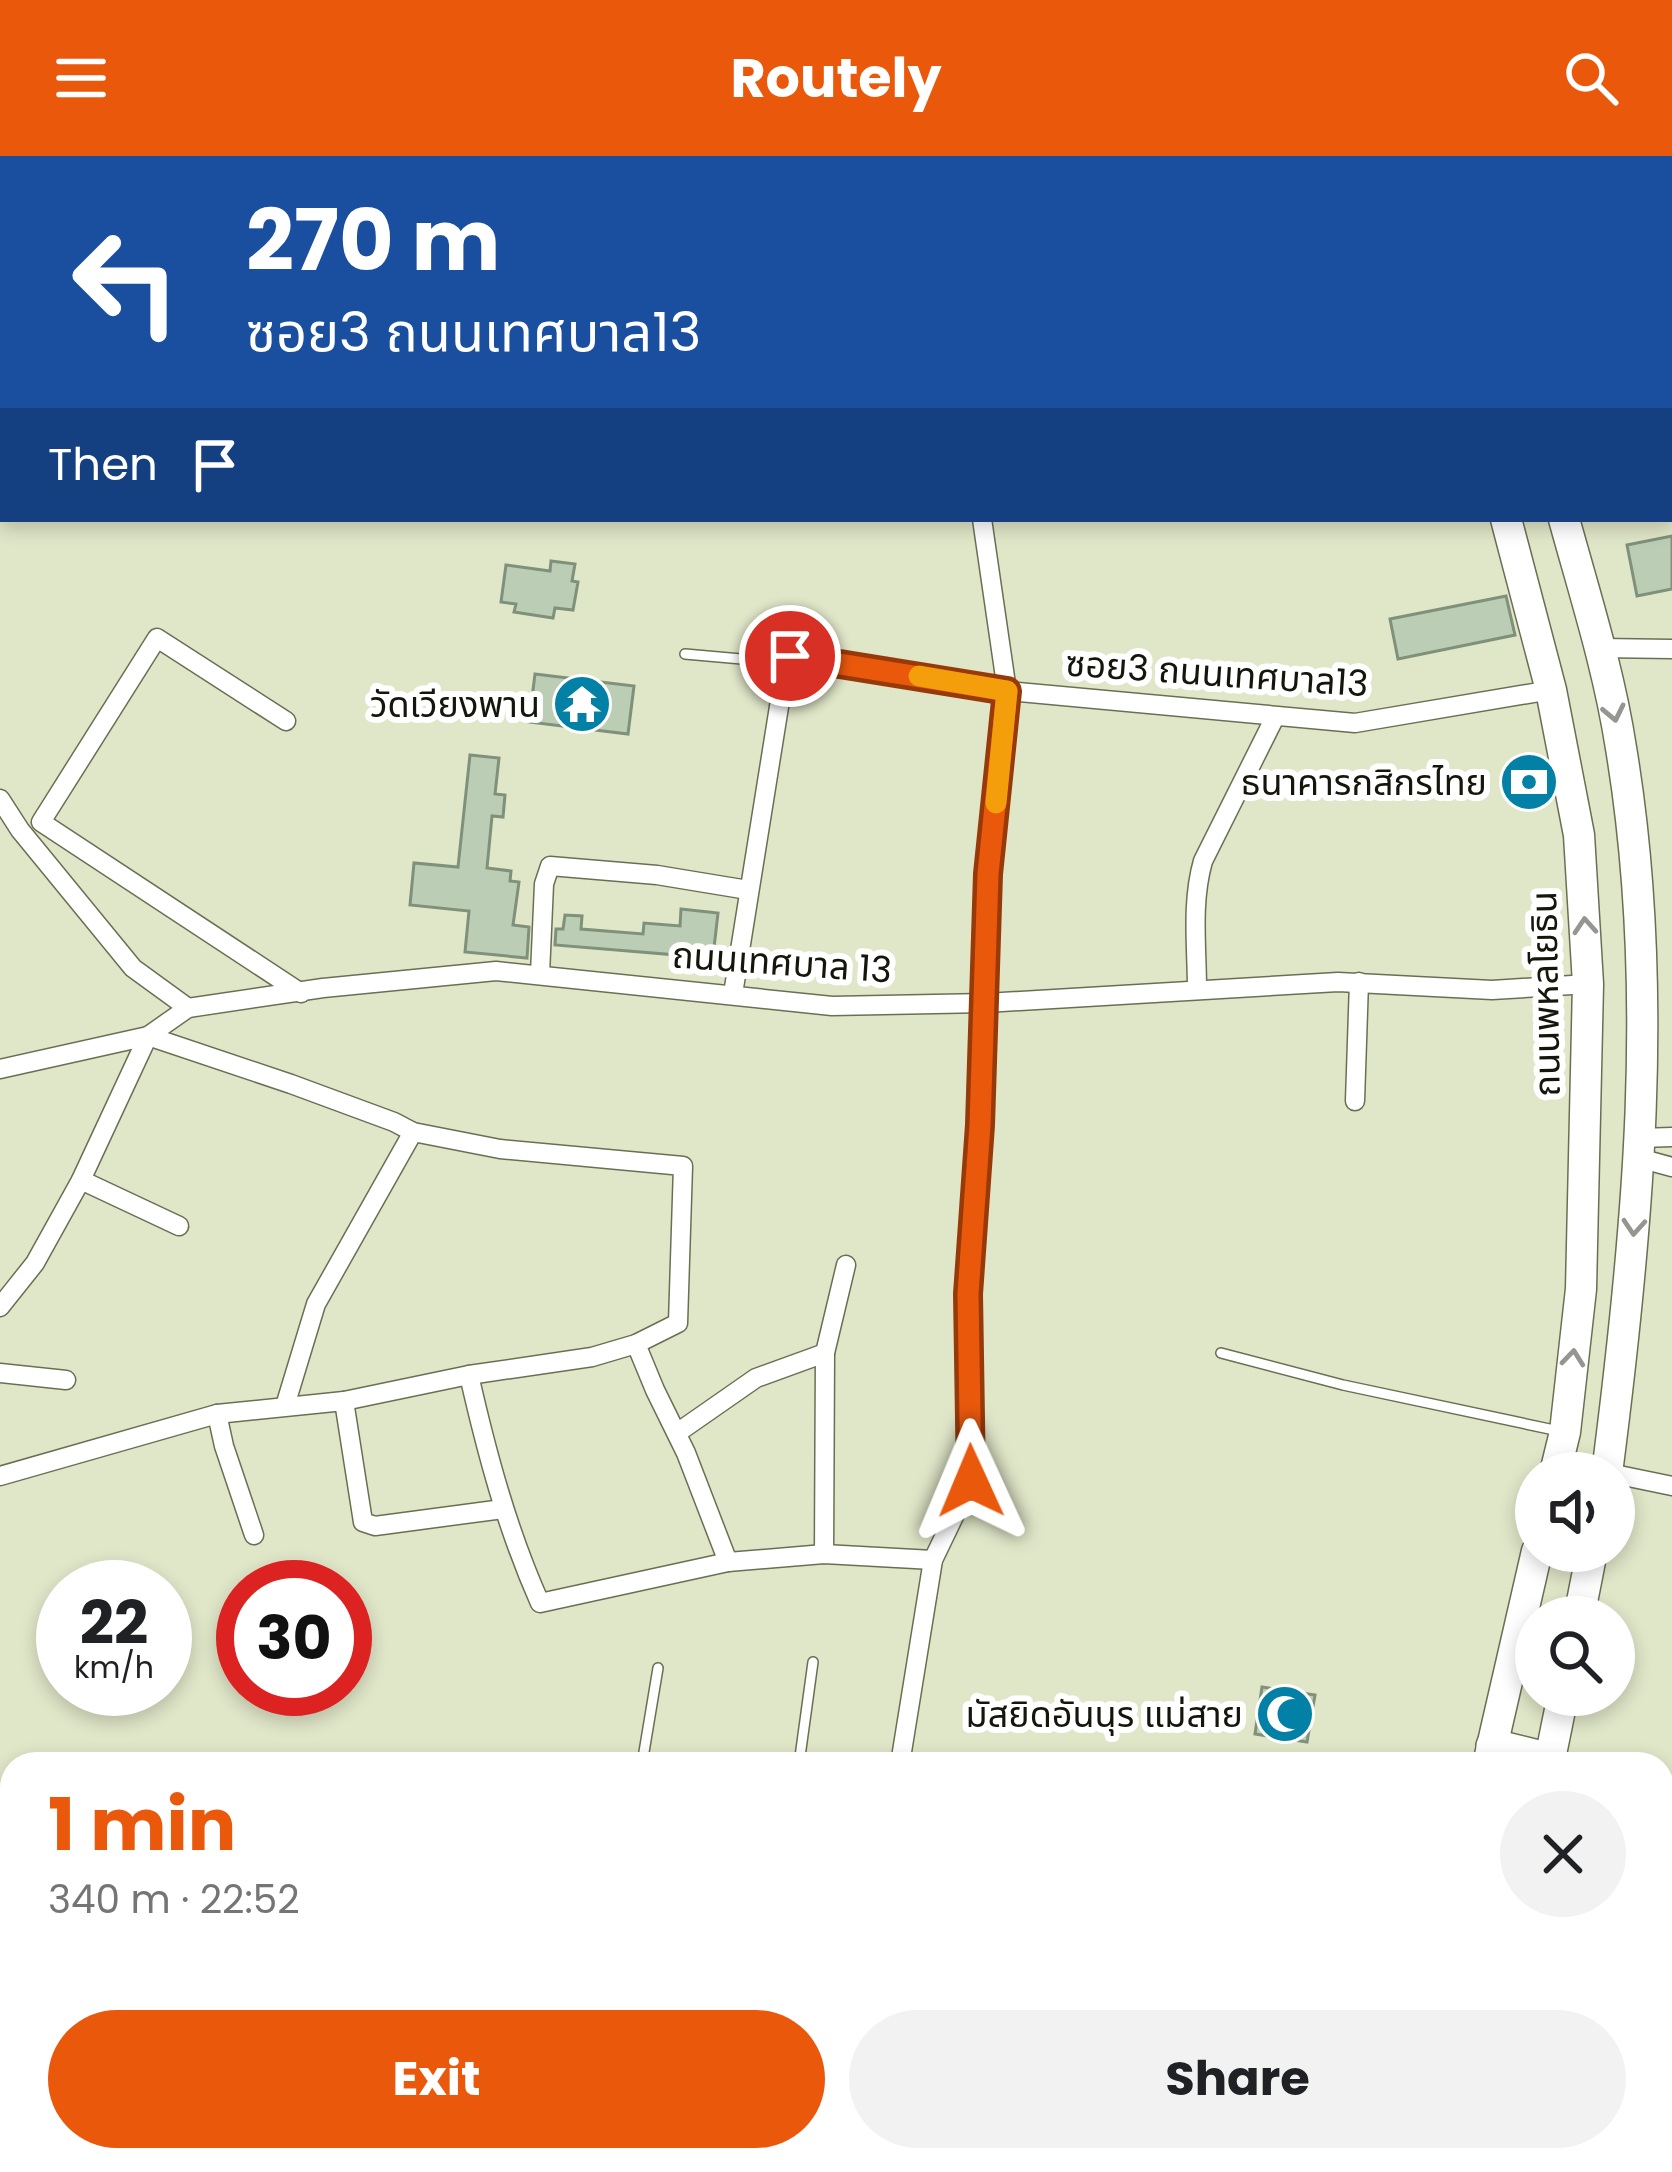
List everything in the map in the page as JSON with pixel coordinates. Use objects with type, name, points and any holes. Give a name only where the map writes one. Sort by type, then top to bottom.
[{"type":"main road","name":"ถนนพหลโยธิน","points":[[1507,522],[1551,690],[1579,836],[1588,984],[1580,1289],[1560,1452]]},
{"type":"main road","points":[[1565,522],[1601,648],[1621,746],[1639,915],[1640,1148],[1612,1452]]},
{"type":"main road","points":[[1492,1752],[1533,1572]]},
{"type":"main road","points":[[1552,1752],[1559,1716]]},
{"type":"street","points":[[903,1752],[933,1560],[971,1481],[968,1294],[986,1004],[988,874],[1007,691],[982,522]]},
{"type":"street","points":[[286,721],[157,638],[41,822],[302,993]]},
{"type":"street","points":[[1601,648],[1672,650]]},
{"type":"street","name":"ซอย3 ถนนเทศบาล13","points":[[786,663],[790,656],[805,656],[1007,691],[1355,723],[1551,690]]},
{"type":"street","points":[[733,994],[786,663]]},
{"type":"street","points":[[1198,990],[1196,896],[1203,861],[1275,717]]},
{"type":"street","points":[[0,799],[133,968],[188,1008],[148,1036],[0,1069]]},
{"type":"street","points":[[540,974],[544,884],[550,866],[657,875],[748,890]]},
{"type":"street","name":"ถนนเทศบาล 13","points":[[188,1008],[323,988],[496,971],[832,1006],[986,1004],[1359,982],[1492,990],[1588,984]]},
{"type":"street","points":[[1355,1101],[1359,982]]},
{"type":"street","points":[[0,1476],[217,1414],[344,1400],[592,1357],[636,1345],[678,1323],[683,1166],[500,1149],[413,1132],[148,1036]]},
{"type":"street","points":[[0,1307],[35,1263],[81,1180],[148,1036]]},
{"type":"street","points":[[285,1406],[316,1304],[413,1132]]},
{"type":"street","points":[[1640,1148],[1672,1137]]},
{"type":"street","points":[[1640,1148],[1672,1167]]},
{"type":"street","points":[[81,1180],[179,1226]]},
{"type":"street","points":[[824,1554],[825,1352],[847,1265]]},
{"type":"street","points":[[636,1345],[728,1562]]},
{"type":"street","points":[[677,1433],[757,1378],[825,1352]]},
{"type":"street","points":[[0,1373],[66,1380]]},
{"type":"street","points":[[469,1375],[503,1509],[540,1603],[728,1562],[824,1554],[933,1560]]},
{"type":"street","points":[[344,1400],[363,1522],[375,1526],[503,1509]]},
{"type":"street","points":[[217,1414],[254,1535]]},
{"type":"street","points":[[1635,1478],[1672,1486]]},
{"type":"lane","points":[[685,654],[786,663]]},
{"type":"lane","points":[[1221,1352],[1343,1385],[1564,1432]]},
{"type":"lane","points":[[801,1752],[813,1662]]},
{"type":"lane","points":[[644,1752],[658,1667]]},
{"type":"building","points":[[1672,536],[1672,589],[1637,596],[1627,545]]},
{"type":"building","points":[[551,561],[575,564],[572,581],[578,582],[573,610],[555,608],[553,618],[514,612],[516,604],[501,602],[506,565],[550,571]]},
{"type":"building","points":[[1506,596],[1515,635],[1398,659],[1390,619]]},
{"type":"building","name":"วัดเวียงพาน","points":[[535,674],[634,686],[628,734],[529,722]]},
{"type":"building","points":[[470,755],[499,758],[495,794],[505,795],[503,817],[492,816],[487,868],[511,871],[510,881],[519,882],[513,925],[529,927],[527,958],[465,952],[469,911],[410,905],[414,863],[458,867]]},
{"type":"building","points":[[681,909],[718,913],[712,965],[676,961],[676,955],[555,945],[556,929],[563,929],[565,915],[582,916],[581,929],[643,934],[644,923],[680,926]]},
{"type":"building","name":"มัสยิดอันนุร แม่สาย","points":[[1262,1687],[1315,1695],[1307,1742],[1255,1734]]},
{"type":"slow traffic","points":[[919,676],[1007,691],[996,803]]},
{"type":"place","name":"วัดเวียงพาน","points":[[582,704]]},
{"type":"place","name":"ธนาคารกสิกรไทย","points":[[1529,782]]},
{"type":"place","name":"มัสยิดอันนุร แม่สาย","points":[[1285,1714]]},
{"type":"route","points":[[790,656],[1007,691],[988,874],[986,1004],[968,1294],[971,1481]]}]
